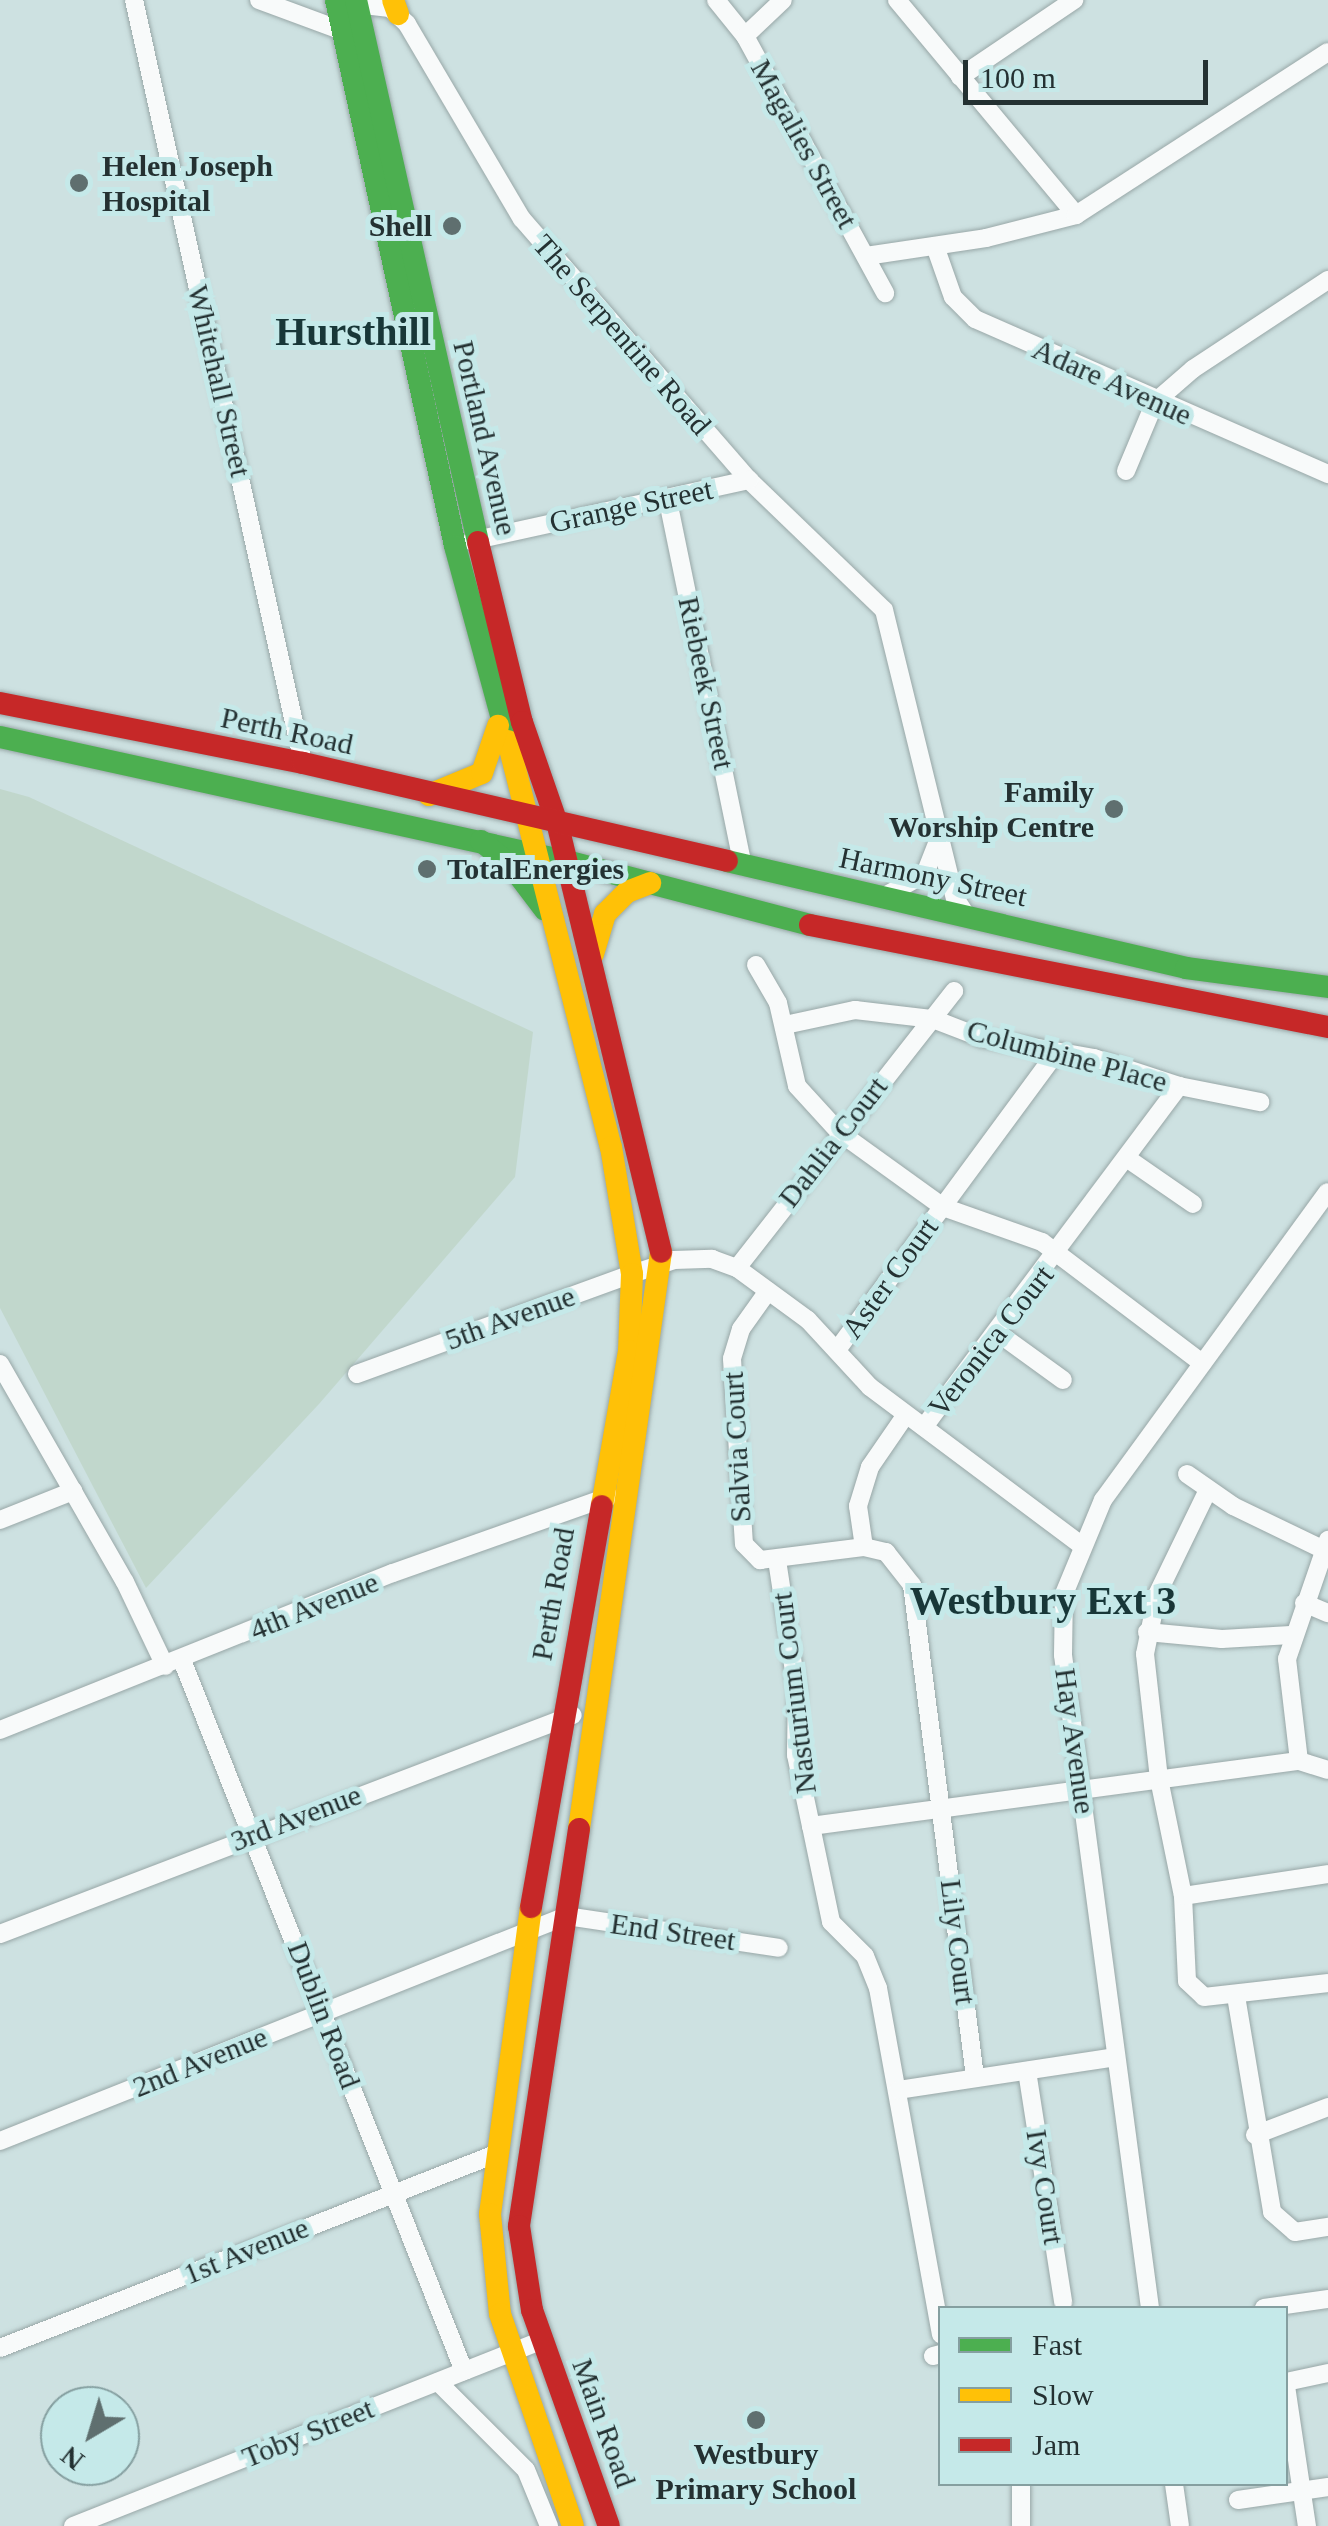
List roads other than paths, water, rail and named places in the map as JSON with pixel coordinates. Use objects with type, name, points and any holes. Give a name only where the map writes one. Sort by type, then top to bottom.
[{"type":"main road","name":"Portland Avenue","points":[[347,2],[466,542],[499,718],[525,819]]},
{"type":"main road","name":"Portland Avenue","points":[[466,542],[558,826]]},
{"type":"main road","name":"Perth Road","points":[[0,703],[303,763],[525,819],[536,854],[558,927],[611,1147],[632,1274],[629,1350],[562,1714],[493,2154],[492,2271],[512,2352]]},
{"type":"main road","points":[[430,795],[482,773],[499,718]]},
{"type":"main road","points":[[0,736],[566,860],[869,940],[1328,1027]]},
{"type":"main road","name":"Harmony Street","points":[[525,819],[966,915],[1186,968],[1328,987]]},
{"type":"main road","name":"Perth Road","points":[[543,2340],[526,2288],[519,2226],[664,1264],[558,826]]},
{"type":"main road","points":[[481,841],[511,865],[558,927]]},
{"type":"main road","points":[[592,959],[605,914],[626,892],[650,883]]},
{"type":"main road","name":"Main Road","points":[[543,2340],[609,2526]]},
{"type":"main road","name":"Main Road","points":[[512,2352],[573,2526]]},
{"type":"street","name":"Whitehall Street","points":[[134,0],[303,763]]},
{"type":"street","points":[[259,0],[351,34]]},
{"type":"street","name":"Magalies Street","points":[[716,0],[745,36],[885,293]]},
{"type":"street","points":[[745,36],[783,0]]},
{"type":"street","points":[[897,0],[1076,215]]},
{"type":"street","points":[[960,77],[1074,0]]},
{"type":"street","name":"The Serpentine Road","points":[[347,2],[396,7],[522,219],[749,480],[874,596],[907,683],[955,898],[966,915]]},
{"type":"street","points":[[866,256],[935,246],[1076,215],[1328,52]]},
{"type":"street","name":"Adare Avenue","points":[[935,246],[953,296],[975,319],[1154,402],[1328,474]]},
{"type":"street","points":[[1126,471],[1154,402],[1193,369],[1328,280]]},
{"type":"street","name":"Grange Street","points":[[466,542],[668,501],[749,480]]},
{"type":"street","name":"Riebeek Street","points":[[668,501],[744,866]]},
{"type":"street","points":[[883,897],[924,874],[940,836]]},
{"type":"street","points":[[756,965],[785,1025],[797,1086],[839,1132],[943,1207],[1020,1231],[1058,1254],[1202,1363]]},
{"type":"street","name":"Columbine Place","points":[[933,1019],[954,991]]},
{"type":"street","name":"Columbine Place","points":[[785,1025],[856,1010],[933,1019],[982,1038],[1260,1102]]},
{"type":"street","name":"Dahlia Court","points":[[737,1268],[839,1132],[933,1019]]},
{"type":"street","name":"Aster Court","points":[[837,1350],[1056,1052]]},
{"type":"street","name":"Veronica Court","points":[[924,1427],[1058,1254],[1179,1086]]},
{"type":"street","points":[[1128,1159],[1193,1204]]},
{"type":"street","name":"Hay Avenue","points":[[1150,2306],[1062,1630],[1064,1594],[1080,1544],[1104,1500],[1328,1192]]},
{"type":"street","name":"5th Avenue","points":[[356,1374],[664,1264],[702,1258],[737,1268]]},
{"type":"street","points":[[737,1268],[837,1350],[906,1416],[1080,1544]]},
{"type":"street","name":"Salvia Court","points":[[768,1291],[741,1329],[732,1358],[741,1532],[754,1558],[778,1560],[864,1546]]},
{"type":"street","points":[[998,1333],[1063,1380]]},
{"type":"street","name":"Dublin Road","points":[[0,1364],[173,1663],[252,1835],[464,2371]]},
{"type":"street","points":[[864,1546],[862,1483],[906,1416]]},
{"type":"street","points":[[1187,1474],[1207,1492],[1326,1545],[1291,1635],[1288,1671],[1298,1761]]},
{"type":"street","points":[[0,1520],[73,1491]]},
{"type":"street","points":[[1207,1492],[1165,1576],[1147,1632],[1159,1779],[1182,1896],[1191,1989],[1204,1997],[1236,1996],[1328,1983]]},
{"type":"street","name":"4th Avenue","points":[[0,1730],[601,1496],[631,1497]]},
{"type":"street","name":"Lily Court","points":[[864,1546],[886,1552],[912,1584],[976,2076]]},
{"type":"street","name":"Nasturium Court","points":[[778,1560],[797,1690],[796,1755],[832,1922],[875,1974],[938,2322]]},
{"type":"street","points":[[1304,1603],[1328,1613]]},
{"type":"street","points":[[1147,1632],[1222,1639],[1291,1635]]},
{"type":"street","name":"3rd Avenue","points":[[0,1934],[562,1714],[595,1717]]},
{"type":"street","points":[[811,1826],[1298,1761],[1328,1770]]},
{"type":"street","points":[[1182,1896],[1328,1874]]},
{"type":"street","name":"2nd Avenue","points":[[0,2141],[566,1916]]},
{"type":"street","name":"End Street","points":[[566,1916],[779,1948]]},
{"type":"street","points":[[1236,1996],[1254,2136],[1278,2220],[1295,2232],[1328,2227]]},
{"type":"street","points":[[898,2090],[1116,2058]]},
{"type":"street","name":"Ivy Court","points":[[1027,2071],[1064,2302]]},
{"type":"street","points":[[1254,2136],[1328,2107]]},
{"type":"street","name":"1st Avenue","points":[[0,2348],[493,2154]]},
{"type":"street","points":[[1280,2306],[1328,2300]]},
{"type":"street","name":"Toby Street","points":[[73,2526],[543,2340]]},
{"type":"street","points":[[1288,2383],[1328,2372]]},
{"type":"street","points":[[438,2382],[526,2470],[549,2526]]},
{"type":"street","points":[[1288,2397],[1306,2526]]},
{"type":"street","points":[[1021,2486],[1021,2526]]},
{"type":"street","points":[[1174,2486],[1180,2526]]},
{"type":"street","points":[[1238,2500],[1303,2494],[1328,2487]]},
{"type":"place","name":"Helen Joseph Hospital","points":[[79,183]]},
{"type":"place","name":"Shell","points":[[452,226]]},
{"type":"place","name":"Family Worship Centre","points":[[1114,809]]},
{"type":"place","name":"TotalEnergies","points":[[427,869]]},
{"type":"place","name":"Westbury Primary School","points":[[756,2420]]},
{"type":"district","name":"Hursthill","points":[[353,332]]},
{"type":"district","name":"Westbury Ext 3","points":[[1043,1601]]}]
